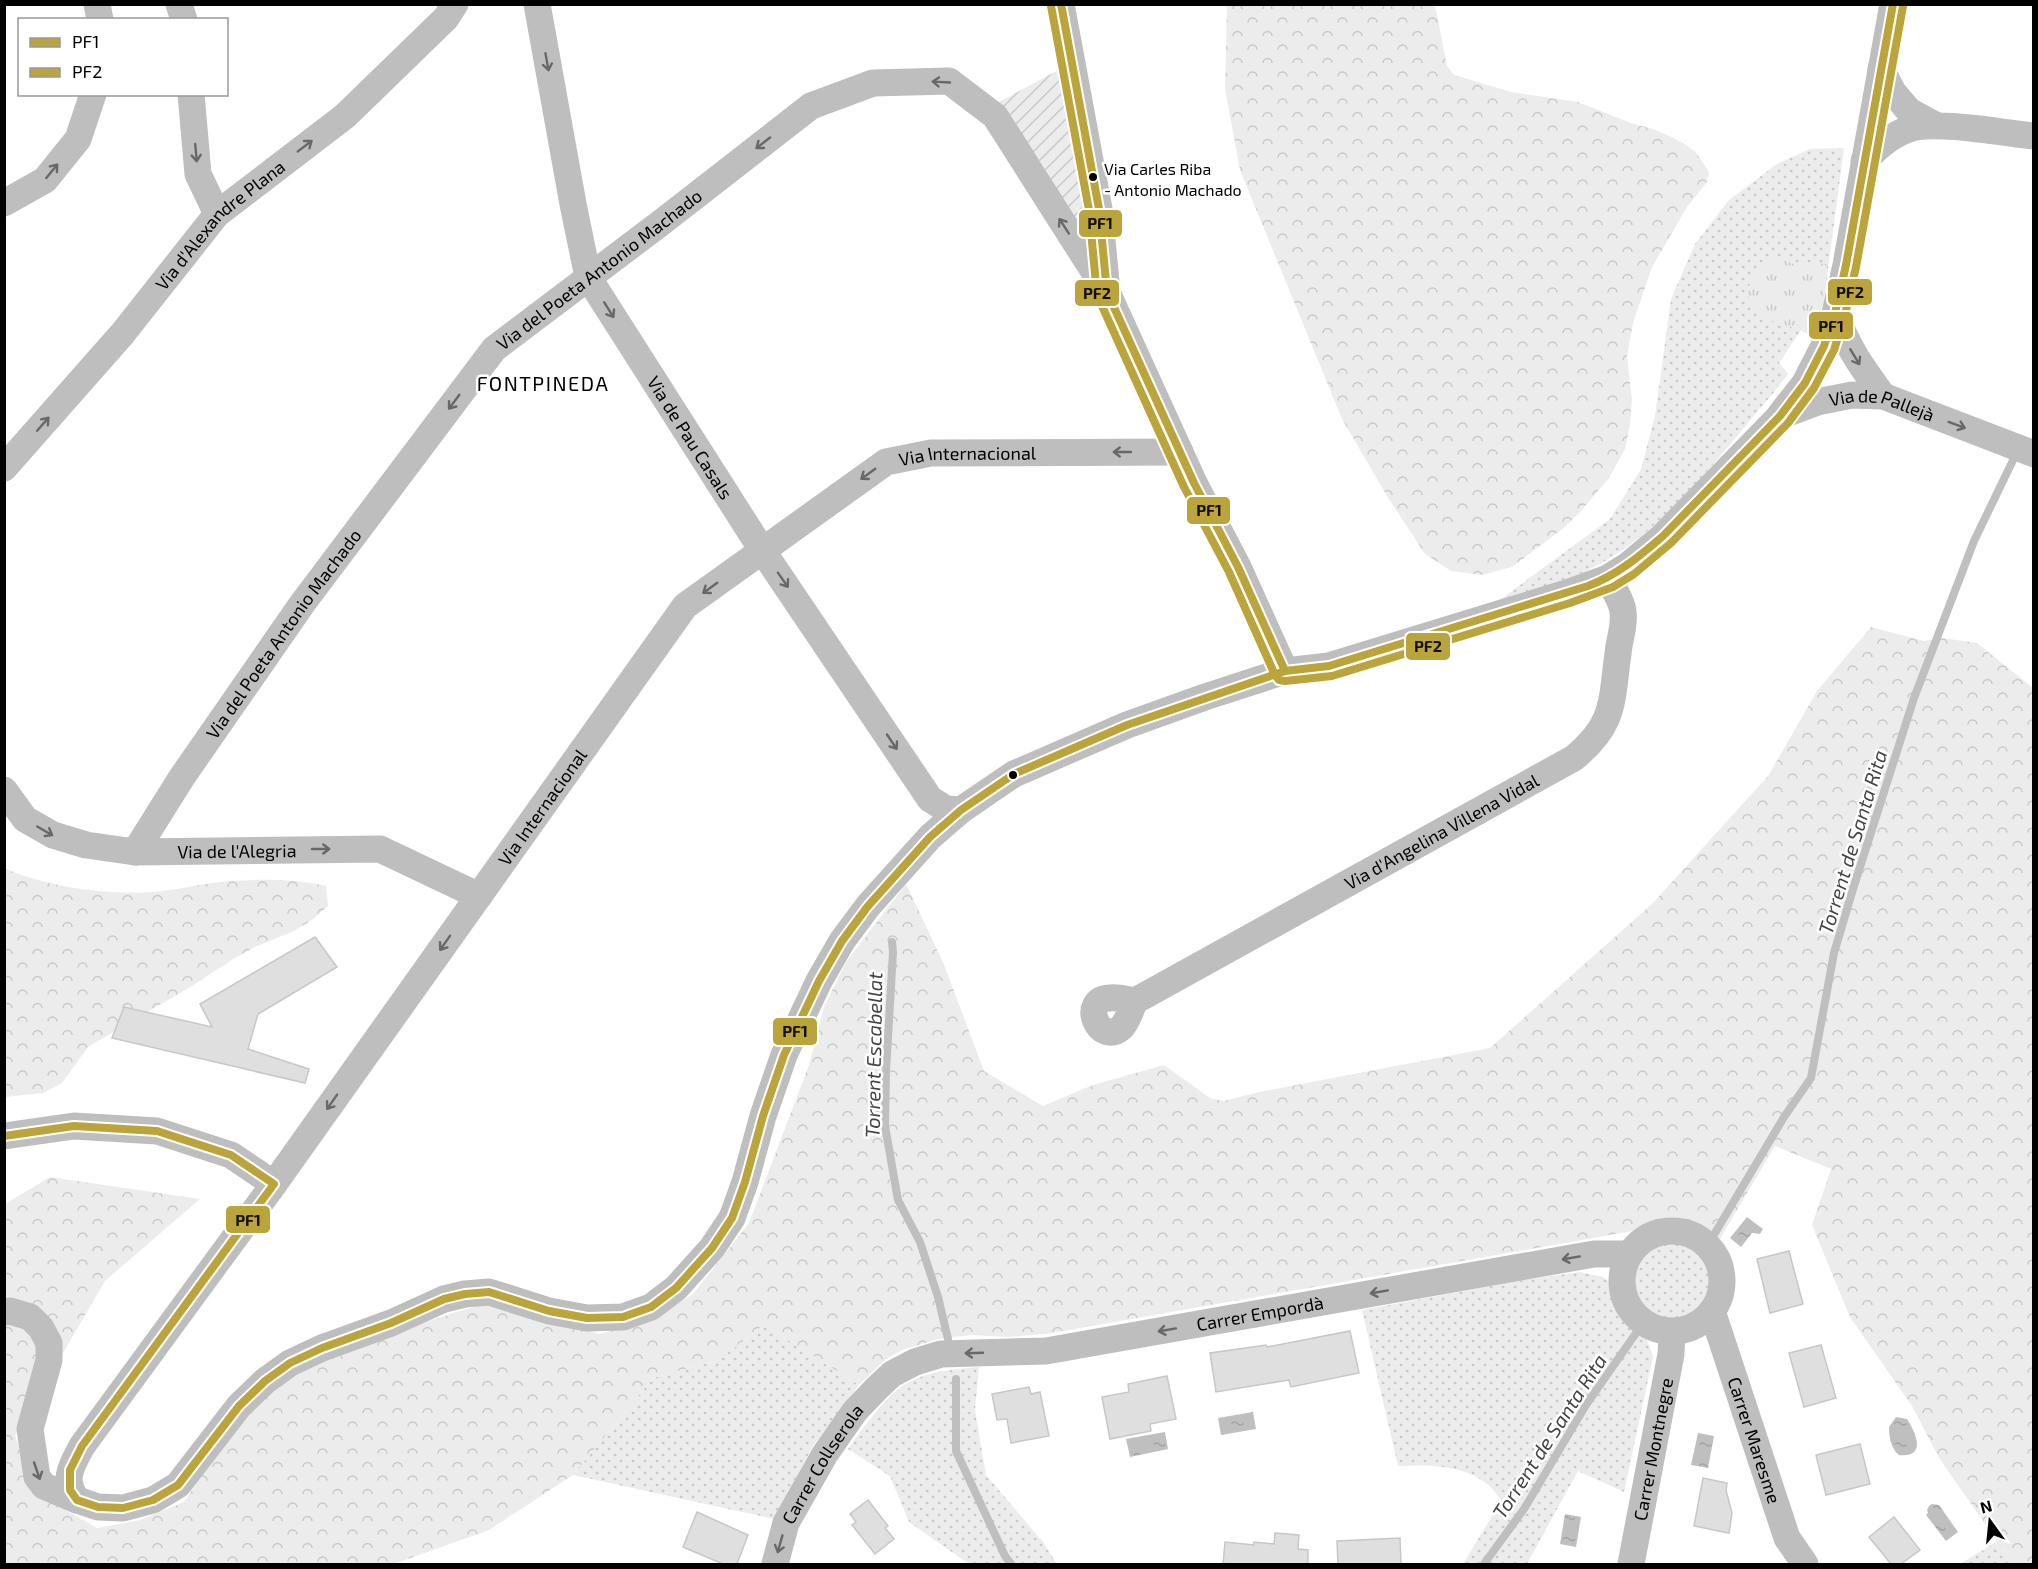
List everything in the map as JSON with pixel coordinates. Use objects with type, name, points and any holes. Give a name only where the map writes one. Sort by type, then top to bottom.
[{"type":"street","name":"Via d'Alexandre Plana","points":[[4,468],[123,333],[217,214],[345,116],[446,18],[455,4]]},
{"type":"street","name":"Via de Pau Casals","points":[[537,4],[588,277],[762,550],[930,799],[946,809],[961,810]]},
{"type":"street","points":[[1061,4],[1099,209],[1107,292],[1194,483],[1238,567],[1285,671]]},
{"type":"street","points":[[1780,416],[1806,383],[1824,346],[1835,313],[1893,4]]},
{"type":"street","points":[[1881,69],[1893,92],[1910,111],[1935,125]]},
{"type":"street","name":"Via del Poeta Antonio Machado","points":[[135,852],[182,777],[302,604],[494,350],[811,106],[873,83],[949,81],[995,116],[1107,292]]},
{"type":"street","points":[[4,203],[45,180],[78,139],[92,96]]},
{"type":"street","points":[[190,96],[198,174],[217,214]]},
{"type":"street","points":[[1864,160],[1881,143],[1912,128],[1935,125],[2034,136]]},
{"type":"street","points":[[1835,313],[1853,355],[1883,396]]},
{"type":"street","name":"Via de Pallejà","points":[[33,1420],[30,1429],[37,1476],[44,1485],[98,1507],[123,1508],[153,1500],[178,1485],[239,1406],[265,1380],[290,1363],[322,1348],[391,1323],[444,1299],[489,1292],[549,1311],[586,1318],[623,1317],[651,1307],[676,1288],[712,1248],[732,1218],[784,1055],[842,941],[868,906],[930,837],[961,810],[1014,774],[1069,749],[1161,713],[1285,671],[1329,666],[1567,593],[1608,578],[1627,566],[1663,536],[1780,416],[1817,402],[1852,395],[1883,396],[2034,454]]},
{"type":"street","name":"Via Internacional","points":[[77,1500],[70,1490],[70,1470],[82,1446],[274,1184],[685,606],[886,462],[931,453],[1180,452]]},
{"type":"street","name":"Via d'Angelina Villena Vidal","points":[[1135,1001],[1564,764],[1586,748],[1600,731],[1614,697],[1623,627],[1623,609],[1608,578]]},
{"type":"street","name":"Via de l'Alegria","points":[[4,790],[25,819],[53,835],[86,845],[135,852],[380,849],[479,896]]},
{"type":"street","points":[[4,1136],[74,1126],[157,1131],[231,1155],[274,1184]]},
{"type":"street","points":[[1662,1232],[1681,1232],[1700,1240],[1713,1254],[1721,1271],[1721,1291],[1712,1311],[1700,1323],[1682,1331],[1672,1332],[1642,1323],[1630,1311],[1622,1291],[1622,1273],[1630,1254],[1643,1240],[1662,1232]]},
{"type":"street","name":"Carrer Empordà","points":[[892,1374],[915,1362],[941,1354],[1046,1351],[1594,1254],[1630,1254]]},
{"type":"street","points":[[4,1312],[10,1311],[30,1317],[41,1328],[49,1343],[50,1360],[33,1420],[40,1443],[57,1453],[68,1454],[82,1446]]},
{"type":"street","name":"Carrer Maresme","points":[[1712,1311],[1787,1538],[1805,1564]]},
{"type":"street","name":"Carrer Montnegre","points":[[1631,1564],[1671,1354],[1672,1332]]},
{"type":"street","name":"Carrer Collserola","points":[[775,1564],[786,1523],[825,1454],[855,1411],[892,1374]]},
{"type":"green space","points":[[1227,5],[1435,5],[1447,66],[1454,75],[1511,92],[1578,102],[1631,123],[1653,129],[1676,139],[1695,151],[1709,172],[1707,182],[1687,207],[1652,267],[1633,323],[1627,356],[1632,400],[1625,449],[1609,478],[1580,512],[1565,527],[1512,567],[1482,575],[1451,571],[1425,554],[1387,496],[1342,419],[1240,170],[1225,89]]},
{"type":"green space","points":[[1064,67],[1091,227],[1085,233],[1042,164],[997,103]]},
{"type":"green space","points":[[1844,148],[1824,300],[1811,336],[1801,330],[1779,363],[1788,374],[1693,487],[1646,532],[1622,551],[1585,572],[1501,599],[1610,519],[1641,469],[1655,416],[1671,299],[1695,244],[1729,200],[1777,164],[1810,149]]},
{"type":"green space","points":[[1771,257],[1783,257],[1799,265],[1827,264],[1824,300],[1811,336],[1769,320],[1752,308],[1748,298],[1750,281],[1757,269]]},
{"type":"green space","points":[[1871,627],[1924,641],[1942,638],[1977,643],[2033,688],[2033,1564],[2016,1564],[1997,1541],[1939,1458],[1912,1406],[1850,1317],[1812,1225],[1831,1169],[1775,1146],[1717,1244],[1710,1234],[1691,1224],[1667,1224],[1046,1334],[1007,1337],[972,1335],[939,1339],[902,1350],[885,1360],[859,1385],[764,1325],[718,1360],[653,1378],[573,1475],[489,1530],[394,1564],[5,1564],[5,1204],[50,1177],[200,1199],[105,1281],[15,1435],[34,1492],[97,1528],[140,1520],[184,1502],[265,1381],[350,1347],[500,1300],[599,1334],[646,1322],[693,1294],[749,1223],[809,1065],[824,1007],[846,962],[906,884],[943,962],[984,1071],[1043,1106],[1093,1085],[1164,1065],[1210,1098],[1223,1101],[1259,1092],[1490,1048],[1652,904],[1768,776],[1817,691]]},
{"type":"green space","points":[[4,868],[57,885],[97,891],[135,893],[230,881],[302,882],[326,886],[328,906],[312,920],[294,931],[235,958],[88,1047],[62,1083],[43,1093],[5,1097]]},
{"type":"green space","points":[[1672,1242],[1687,1245],[1700,1254],[1709,1267],[1712,1282],[1709,1297],[1700,1310],[1687,1319],[1672,1322],[1657,1319],[1644,1310],[1635,1297],[1632,1282],[1635,1267],[1644,1254],[1657,1245]]},
{"type":"green space","points":[[1580,1272],[1603,1277],[1612,1284],[1624,1314],[1646,1337],[1653,1357],[1624,1492],[1578,1471],[1527,1564],[1463,1564],[1501,1501],[1493,1489],[1482,1480],[1456,1469],[1398,1466],[1362,1310],[1523,1280]]},
{"type":"green space","points":[[764,1325],[859,1385],[813,1446],[774,1519],[573,1475],[653,1378],[718,1360]]},
{"type":"green space","points":[[979,1367],[975,1410],[986,1475],[1043,1542],[1057,1564],[969,1564],[909,1522],[890,1476],[848,1449],[883,1404],[907,1383],[933,1373]]},
{"type":"green space","points":[[1997,1541],[2016,1564],[1960,1564]]},
{"type":"water","points":[[1747,1217],[1763,1229],[1760,1234],[1752,1233],[1741,1247],[1730,1238]]},
{"type":"water","points":[[1253,1412],[1256,1429],[1221,1435],[1218,1418]]},
{"type":"water","points":[[1896,1417],[1907,1419],[1916,1437],[1916,1449],[1908,1455],[1899,1455],[1891,1442],[1889,1427]]},
{"type":"water","points":[[1165,1432],[1168,1449],[1130,1457],[1126,1439]]},
{"type":"water","points":[[1698,1433],[1714,1436],[1708,1468],[1691,1465]]},
{"type":"water","points":[[1932,1504],[1939,1505],[1958,1532],[1946,1541],[1926,1515]]},
{"type":"water","points":[[1565,1514],[1581,1517],[1576,1547],[1560,1544]]},
{"type":"building","points":[[315,937],[337,967],[258,1014],[248,1049],[309,1069],[305,1083],[112,1038],[124,1007],[212,1027],[200,1004]]},
{"type":"building","points":[[1789,1251],[1803,1304],[1770,1313],[1757,1259]]},
{"type":"building","points":[[1350,1331],[1359,1373],[1291,1387],[1289,1380],[1216,1392],[1210,1353],[1266,1345],[1267,1347]]},
{"type":"building","points":[[1821,1345],[1836,1398],[1804,1407],[1789,1353]]},
{"type":"building","points":[[1167,1376],[1176,1419],[1150,1424],[1151,1431],[1110,1439],[1102,1397],[1129,1392],[1128,1384]]},
{"type":"building","points":[[1029,1387],[1031,1394],[1040,1392],[1049,1436],[1011,1443],[1007,1419],[997,1420],[992,1394]]},
{"type":"building","points":[[1860,1444],[1870,1484],[1826,1495],[1816,1455]]},
{"type":"building","points":[[1703,1478],[1727,1483],[1726,1490],[1732,1513],[1729,1533],[1694,1526]]},
{"type":"building","points":[[868,1500],[888,1526],[885,1528],[894,1539],[875,1554],[852,1525],[856,1522],[850,1514]]},
{"type":"building","points":[[697,1512],[748,1535],[737,1564],[723,1564],[683,1547]]},
{"type":"building","points":[[1894,1517],[1920,1550],[1901,1564],[1891,1564],[1869,1537]]},
{"type":"building","points":[[1275,1533],[1299,1535],[1298,1549],[1308,1550],[1308,1564],[1223,1564],[1225,1542],[1254,1545],[1254,1542],[1274,1544]]},
{"type":"building","points":[[1400,1538],[1401,1564],[1338,1564],[1337,1541]]},
{"type":"waterway","name":"Torrent de Santa Rita","points":[[1715,1233],[1784,1117],[1811,1078],[1834,953],[1914,698],[1974,541],[2016,454]]},
{"type":"waterway","name":"Torrent Escabellat","points":[[892,942],[885,1126],[898,1200],[920,1242],[938,1297],[948,1339]]},
{"type":"waterway","name":"Torrent de Santa Rita","points":[[1484,1564],[1524,1509],[1586,1405],[1641,1326]]},
{"type":"waterway","name":"Torrent Escabellat","points":[[956,1379],[956,1451],[1005,1556],[1011,1564]]},
{"type":"transit line","name":"PF1","points":[[1061,4],[1099,209],[1107,292],[1194,483],[1238,567],[1285,671]]},
{"type":"transit line","name":"PF1","points":[[4,1136],[74,1126],[157,1131],[231,1155],[274,1184],[82,1446],[70,1470],[70,1490],[77,1500],[98,1507],[123,1508],[153,1500],[178,1485],[239,1406],[265,1381],[290,1363],[322,1348],[391,1323],[444,1299],[489,1292],[549,1311],[587,1318],[623,1317],[651,1307],[676,1288],[712,1248],[732,1218],[784,1055],[819,981],[842,941],[868,906],[930,837],[961,810],[1014,774],[1127,725],[1285,671],[1329,666],[1599,582],[1628,564],[1663,536],[1780,416],[1805,383],[1824,346],[1835,313],[1846,265],[1893,4]]},
{"type":"transit line","name":"PF2","points":[[1051,6],[1089,210],[1097,295],[1184,487],[1229,572],[1275,675],[1279,680],[1285,681],[1332,676],[1570,603],[1613,587],[1634,574],[1671,543],[1788,423],[1814,388],[1834,350],[1845,315],[1856,267],[1903,6]]},
{"type":"place","name":"Via Carles Riba - Antonio Machado","points":[[1093,177]]},
{"type":"district","name":"FONTPINEDA","points":[[543,383]]}]
